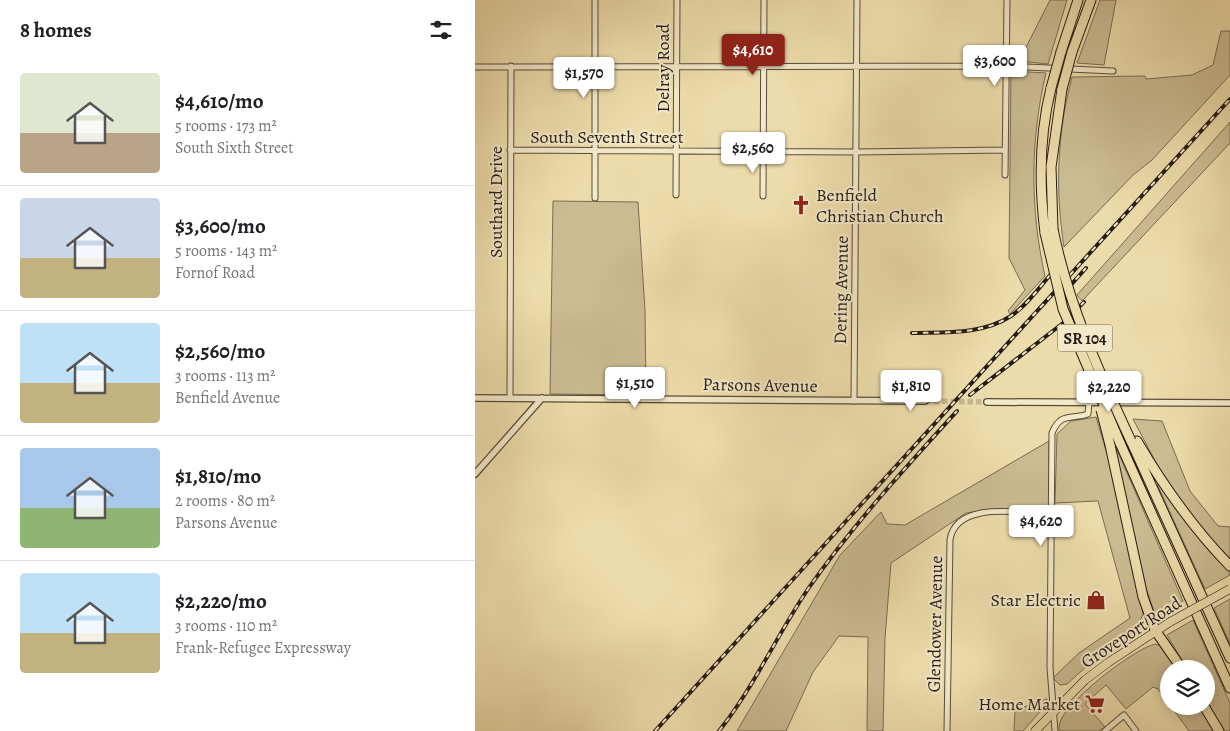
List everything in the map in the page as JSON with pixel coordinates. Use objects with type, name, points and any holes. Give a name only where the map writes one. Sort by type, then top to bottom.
[{"type":"highway","name":"SR 104","points":[[1078,0],[1051,88],[1043,129],[1041,167],[1049,231],[1063,309],[1120,444],[1230,688]]},
{"type":"highway","name":"SR 104","points":[[1091,0],[1072,52],[1062,89],[1054,134],[1049,231],[1068,292],[1090,349],[1134,441],[1230,658]]},
{"type":"highway","points":[[1095,386],[1110,445],[1143,597],[1155,630],[1176,660]]},
{"type":"highway","points":[[1134,441],[1191,524],[1230,566]]},
{"type":"highway","points":[[1209,715],[1219,731]]},
{"type":"main road","name":"Groveport Road","points":[[1035,731],[1092,675],[1155,630],[1230,589]]},
{"type":"street","points":[[595,0],[593,150],[595,198]]},
{"type":"street","name":"Delray Road","points":[[676,195],[677,0]]},
{"type":"street","points":[[763,196],[764,0]]},
{"type":"street","name":"Dering Avenue","points":[[854,401],[857,0]]},
{"type":"street","points":[[1005,175],[1007,0]]},
{"type":"street","name":"Southard Drive","points":[[510,398],[511,66]]},
{"type":"street","points":[[475,67],[1006,66],[1113,71]]},
{"type":"street","name":"South Seventh Street","points":[[510,150],[763,152],[1004,150]]},
{"type":"street","name":"Parsons Avenue","points":[[475,398],[925,401]]},
{"type":"street","points":[[475,474],[542,398]]},
{"type":"street","points":[[987,402],[1230,404]]},
{"type":"street","points":[[1055,731],[1050,668],[1053,433],[1055,426],[1064,418],[1086,415],[1089,403]]},
{"type":"street","name":"Glendower Avenue","points":[[947,731],[950,540],[953,529],[960,520],[967,516],[986,512],[1051,514]]},
{"type":"street","points":[[1105,731],[1124,715],[1136,731]]},
{"type":"shaded area","points":[[1050,0],[1067,0],[1048,64],[1019,61]]},
{"type":"shaded area","points":[[1100,0],[1116,0],[1104,65],[1077,63]]},
{"type":"shaded area","points":[[1221,31],[1230,31],[1230,75],[1152,160],[1133,175],[1064,247],[1059,204],[1059,162],[1063,119],[1072,77],[1145,76],[1146,79],[1192,75],[1213,65]]},
{"type":"shaded area","points":[[1011,71],[1046,73],[1037,124],[1034,174],[1037,225],[1045,276],[1010,314],[1008,311],[1025,290],[1009,258]]},
{"type":"shaded area","points":[[1230,122],[1230,143],[1082,301],[1077,295]]},
{"type":"shaded area","points":[[553,201],[638,202],[645,310],[646,395],[550,394]]},
{"type":"shaded area","points":[[1096,417],[1111,467],[1143,614],[1136,630],[1098,656],[1067,684],[1060,685],[1053,678],[1079,653],[1130,618],[1098,501],[1055,503],[1057,434],[1071,421]]},
{"type":"shaded area","points":[[1133,419],[1162,421],[1190,491],[1218,526],[1230,527],[1230,561],[1195,520],[1162,474]]},
{"type":"shaded area","points":[[1049,441],[1049,505],[1044,511],[986,510],[966,513],[891,563],[885,638],[883,731],[867,731],[868,637],[839,636],[813,672],[786,731],[737,731],[840,555],[881,512],[887,524],[905,525]]},
{"type":"shaded area","points":[[1115,450],[1117,450],[1183,601],[1156,617],[1146,588]]},
{"type":"shaded area","points":[[1159,482],[1227,568],[1230,575],[1205,589],[1157,484]]},
{"type":"shaded area","points":[[1230,599],[1230,644],[1214,608]]},
{"type":"shaded area","points":[[1193,620],[1211,660],[1182,660],[1167,635]]},
{"type":"shaded area","points":[[1155,644],[1167,648],[1174,660],[1160,660],[1160,692],[1153,687],[1126,709],[1106,685],[1085,704],[1105,727],[1099,731],[1059,731],[1061,719],[1080,697],[1105,674],[1145,648]]},
{"type":"shaded area","points":[[1215,669],[1230,703],[1230,731],[1224,731],[1214,715]]},
{"type":"shaded area","points":[[1047,699],[1045,706],[1023,731],[1014,731],[1015,710]]},
{"type":"shaded area","points":[[1177,715],[1206,715],[1215,731],[1189,731]]},
{"type":"tunnel","points":[[925,401],[987,402]]},
{"type":"railway","points":[[655,731],[1230,99]]},
{"type":"railway","points":[[1061,296],[1086,268]]},
{"type":"railway","points":[[912,333],[963,331],[988,327],[1000,322],[1022,307],[1051,274]]},
{"type":"railway","points":[[970,395],[1067,320],[1084,302]]},
{"type":"railway","points":[[719,731],[743,697],[808,589],[825,566],[879,498],[957,411]]},
{"type":"place","name":"Benfield Christian Church","points":[[801,205]]},
{"type":"place","name":"Star Electric","points":[[1096,600]]},
{"type":"place","name":"Home Market","points":[[1095,704]]}]
